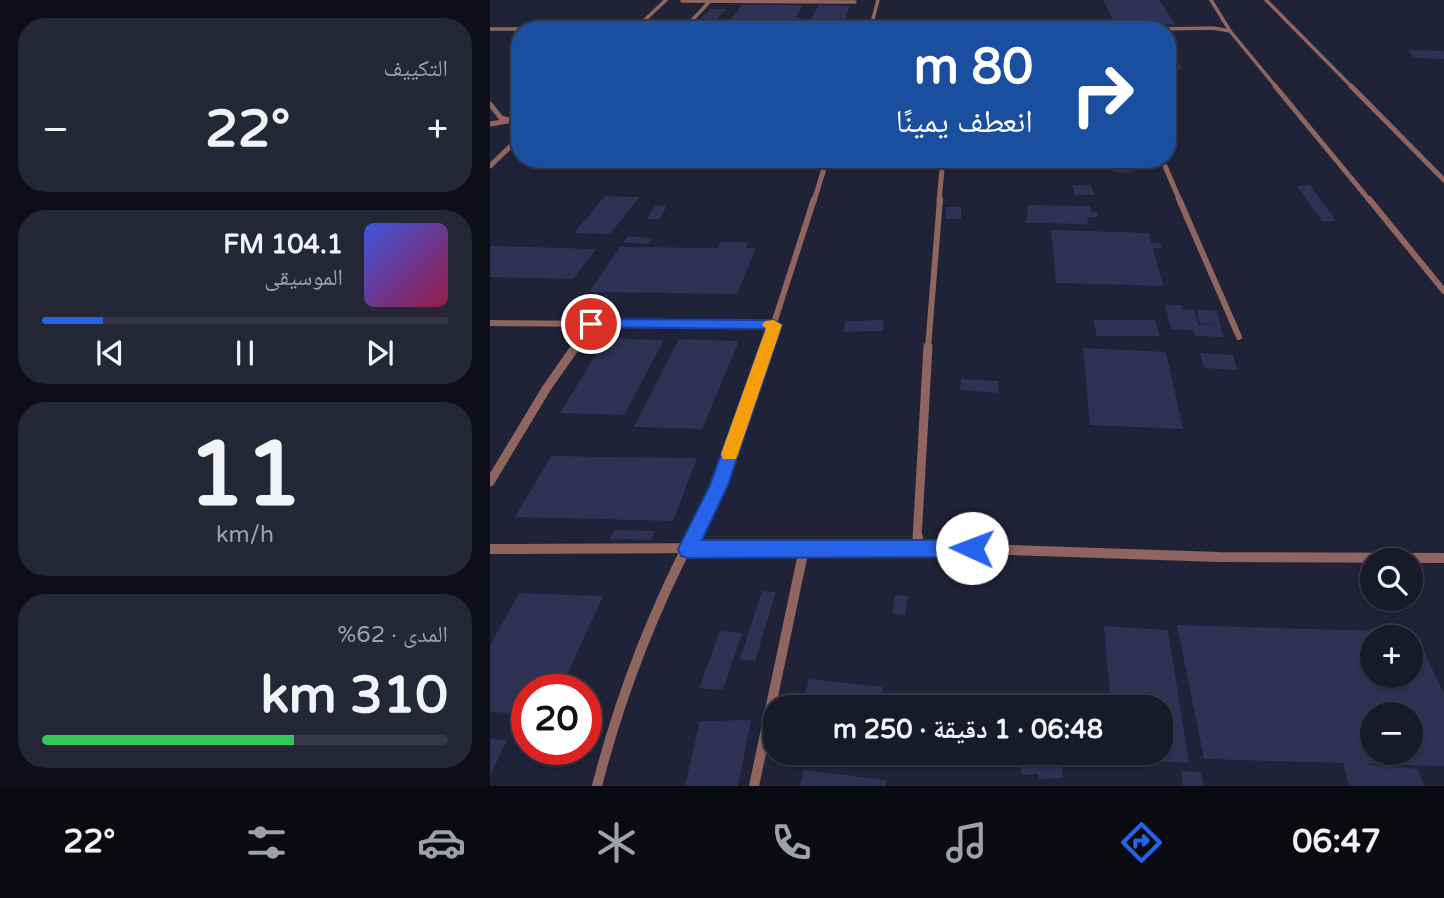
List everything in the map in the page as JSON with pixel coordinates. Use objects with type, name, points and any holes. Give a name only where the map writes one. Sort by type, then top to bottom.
[{"type":"lane","points":[[644,21],[666,0]]},
{"type":"lane","points":[[872,21],[878,0]]},
{"type":"lane","points":[[1211,0],[1230,31],[1444,291]]},
{"type":"lane","points":[[1266,0],[1444,180]]},
{"type":"lane","points":[[682,1],[855,2]]},
{"type":"lane","points":[[691,21],[709,2]]},
{"type":"lane","points":[[490,29],[511,29]]},
{"type":"lane","points":[[1176,29],[1230,31]]},
{"type":"lane","points":[[490,104],[501,118],[510,121]]},
{"type":"lane","points":[[490,124],[510,121]]},
{"type":"lane","points":[[490,166],[511,146]]},
{"type":"lane","points":[[597,786],[610,734],[662,595],[719,485],[824,168]]},
{"type":"lane","points":[[917,547],[930,315],[942,168]]},
{"type":"lane","points":[[1166,168],[1240,337]]},
{"type":"lane","points":[[490,323],[774,325]]},
{"type":"lane","points":[[490,482],[546,388],[591,324]]},
{"type":"lane","points":[[490,548],[917,547],[1219,557],[1444,558]]},
{"type":"lane","points":[[754,786],[804,549]]},
{"type":"building","points":[[1103,0],[1159,0],[1173,21],[1114,21]]},
{"type":"building","points":[[742,5],[803,6],[795,18],[801,18],[799,21],[730,21]]},
{"type":"building","points":[[819,5],[850,6],[844,21],[810,21]]},
{"type":"building","points":[[711,9],[726,9],[714,21],[698,21]]},
{"type":"building","points":[[1406,50],[1444,51],[1444,59],[1415,58]]},
{"type":"building","points":[[1176,58],[1182,69],[1177,69],[1176,71]]},
{"type":"building","points":[[586,168],[611,168],[610,169],[585,170]]},
{"type":"building","points":[[1114,168],[1131,168],[1132,173],[1114,172]]},
{"type":"building","points":[[1072,185],[1091,185],[1094,195],[1075,195]]},
{"type":"building","points":[[1310,185],[1336,221],[1322,221],[1297,186]]},
{"type":"building","points":[[605,196],[639,197],[610,234],[574,233]]},
{"type":"building","points":[[667,205],[660,219],[647,219],[655,206]]},
{"type":"building","points":[[1028,205],[1090,206],[1092,212],[1097,212],[1097,217],[1087,217],[1088,224],[1026,223]]},
{"type":"building","points":[[946,207],[961,207],[961,219],[946,219]]},
{"type":"building","points":[[1051,230],[1149,233],[1151,243],[1160,243],[1162,248],[1153,248],[1163,286],[1056,283]]},
{"type":"building","points":[[628,236],[652,238],[647,244],[623,242]]},
{"type":"building","points":[[721,242],[748,242],[746,248],[756,248],[737,294],[589,292],[620,247],[718,248]]},
{"type":"building","points":[[490,246],[596,249],[573,279],[490,277]]},
{"type":"building","points":[[1165,305],[1181,305],[1182,309],[1194,310],[1199,327],[1217,325],[1199,323],[1197,309],[1217,311],[1223,337],[1195,336],[1193,330],[1171,329]]},
{"type":"building","points":[[884,320],[883,331],[844,332],[845,321]]},
{"type":"building","points":[[1093,320],[1155,320],[1160,336],[1097,336]]},
{"type":"building","points":[[606,338],[664,340],[624,415],[560,413]]},
{"type":"building","points":[[679,339],[739,341],[702,429],[634,427]]},
{"type":"building","points":[[1083,348],[1166,352],[1183,429],[1090,425]]},
{"type":"building","points":[[1200,353],[1233,355],[1237,370],[1204,368]]},
{"type":"building","points":[[961,379],[999,381],[998,393],[960,390]]},
{"type":"building","points":[[551,456],[697,458],[673,521],[515,517]]},
{"type":"building","points":[[614,530],[655,531],[651,540],[610,539]]},
{"type":"building","points":[[762,591],[776,592],[755,661],[740,659]]},
{"type":"building","points":[[519,593],[603,596],[567,674],[511,674],[511,713],[490,712],[490,645]]},
{"type":"building","points":[[895,595],[908,596],[905,615],[892,614]]},
{"type":"building","points":[[1177,625],[1360,630],[1360,688],[1423,688],[1423,649],[1444,694],[1444,766],[1403,765],[1423,765],[1423,702],[1360,702],[1360,765],[1418,769],[1424,786],[1349,786],[1343,763],[1204,759]]},
{"type":"building","points":[[1104,626],[1168,630],[1189,763],[1173,762],[1173,695],[1110,695]]},
{"type":"building","points":[[720,631],[742,633],[723,690],[699,688]]},
{"type":"building","points":[[809,679],[883,687],[881,695],[805,695]]},
{"type":"building","points":[[751,720],[738,786],[685,786],[700,721]]},
{"type":"building","points":[[490,739],[507,740],[490,776]]},
{"type":"building","points":[[1021,765],[1061,765],[1063,778],[1039,779],[1038,774],[1022,775]]},
{"type":"building","points":[[804,770],[887,780],[886,786],[800,786]]},
{"type":"building","points":[[1181,771],[1201,772],[1204,786],[1183,786]]},
{"type":"slow traffic","points":[[729,454],[774,325],[770,325]]},
{"type":"route","points":[[591,324],[774,325],[719,485],[688,549],[972,548]]}]
